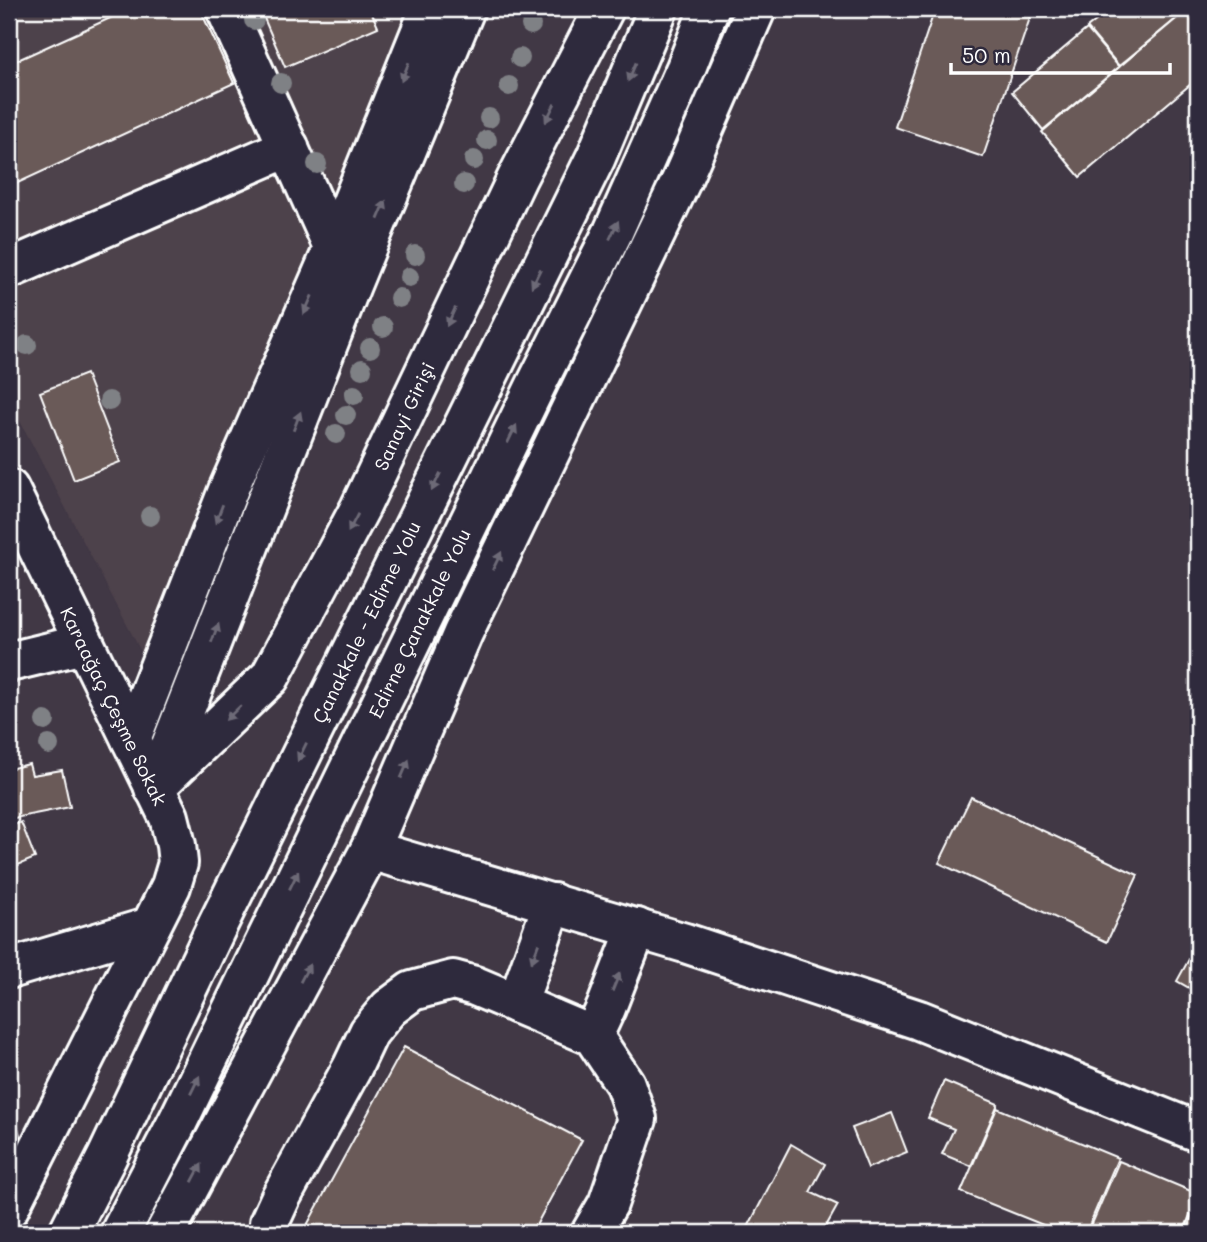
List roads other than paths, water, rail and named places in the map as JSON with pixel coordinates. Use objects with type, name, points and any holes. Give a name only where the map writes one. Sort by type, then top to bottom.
[{"type":"main road","points":[[226,9],[351,285]]},
{"type":"main road","points":[[131,739],[229,488],[334,247],[430,9]]},
{"type":"main road","points":[[154,788],[351,285],[466,9]]},
{"type":"main road","name":"Sanayi Girişi","points":[[154,788],[270,677],[360,508],[517,178],[604,9]]},
{"type":"main road","name":"Çanakkale - Edirne Yolu","points":[[68,1233],[596,157],[658,9]]},
{"type":"main road","name":"Edirne Çanakkale Yolu","points":[[120,1233],[179,1119],[613,232],[686,68],[709,9]]},
{"type":"main road","points":[[165,1233],[370,850],[463,633],[683,177],[756,9]]},
{"type":"main road","points":[[9,269],[289,147]]},
{"type":"main road","name":"Karaağaç Çeşme Sokak","points":[[9,489],[169,817],[178,863],[171,886],[9,1208]]},
{"type":"main road","points":[[9,662],[83,644]]},
{"type":"main road","points":[[370,850],[637,928],[919,1020],[1198,1132]]},
{"type":"main road","points":[[517,1004],[554,903]]},
{"type":"main road","points":[[9,969],[150,927]]},
{"type":"main road","points":[[593,1036],[637,928]]},
{"type":"main road","points":[[271,1233],[269,1223],[281,1197],[369,1032],[389,1008],[412,991],[453,980],[475,986],[593,1036],[625,1084],[637,1119],[608,1204],[591,1233]]}]
